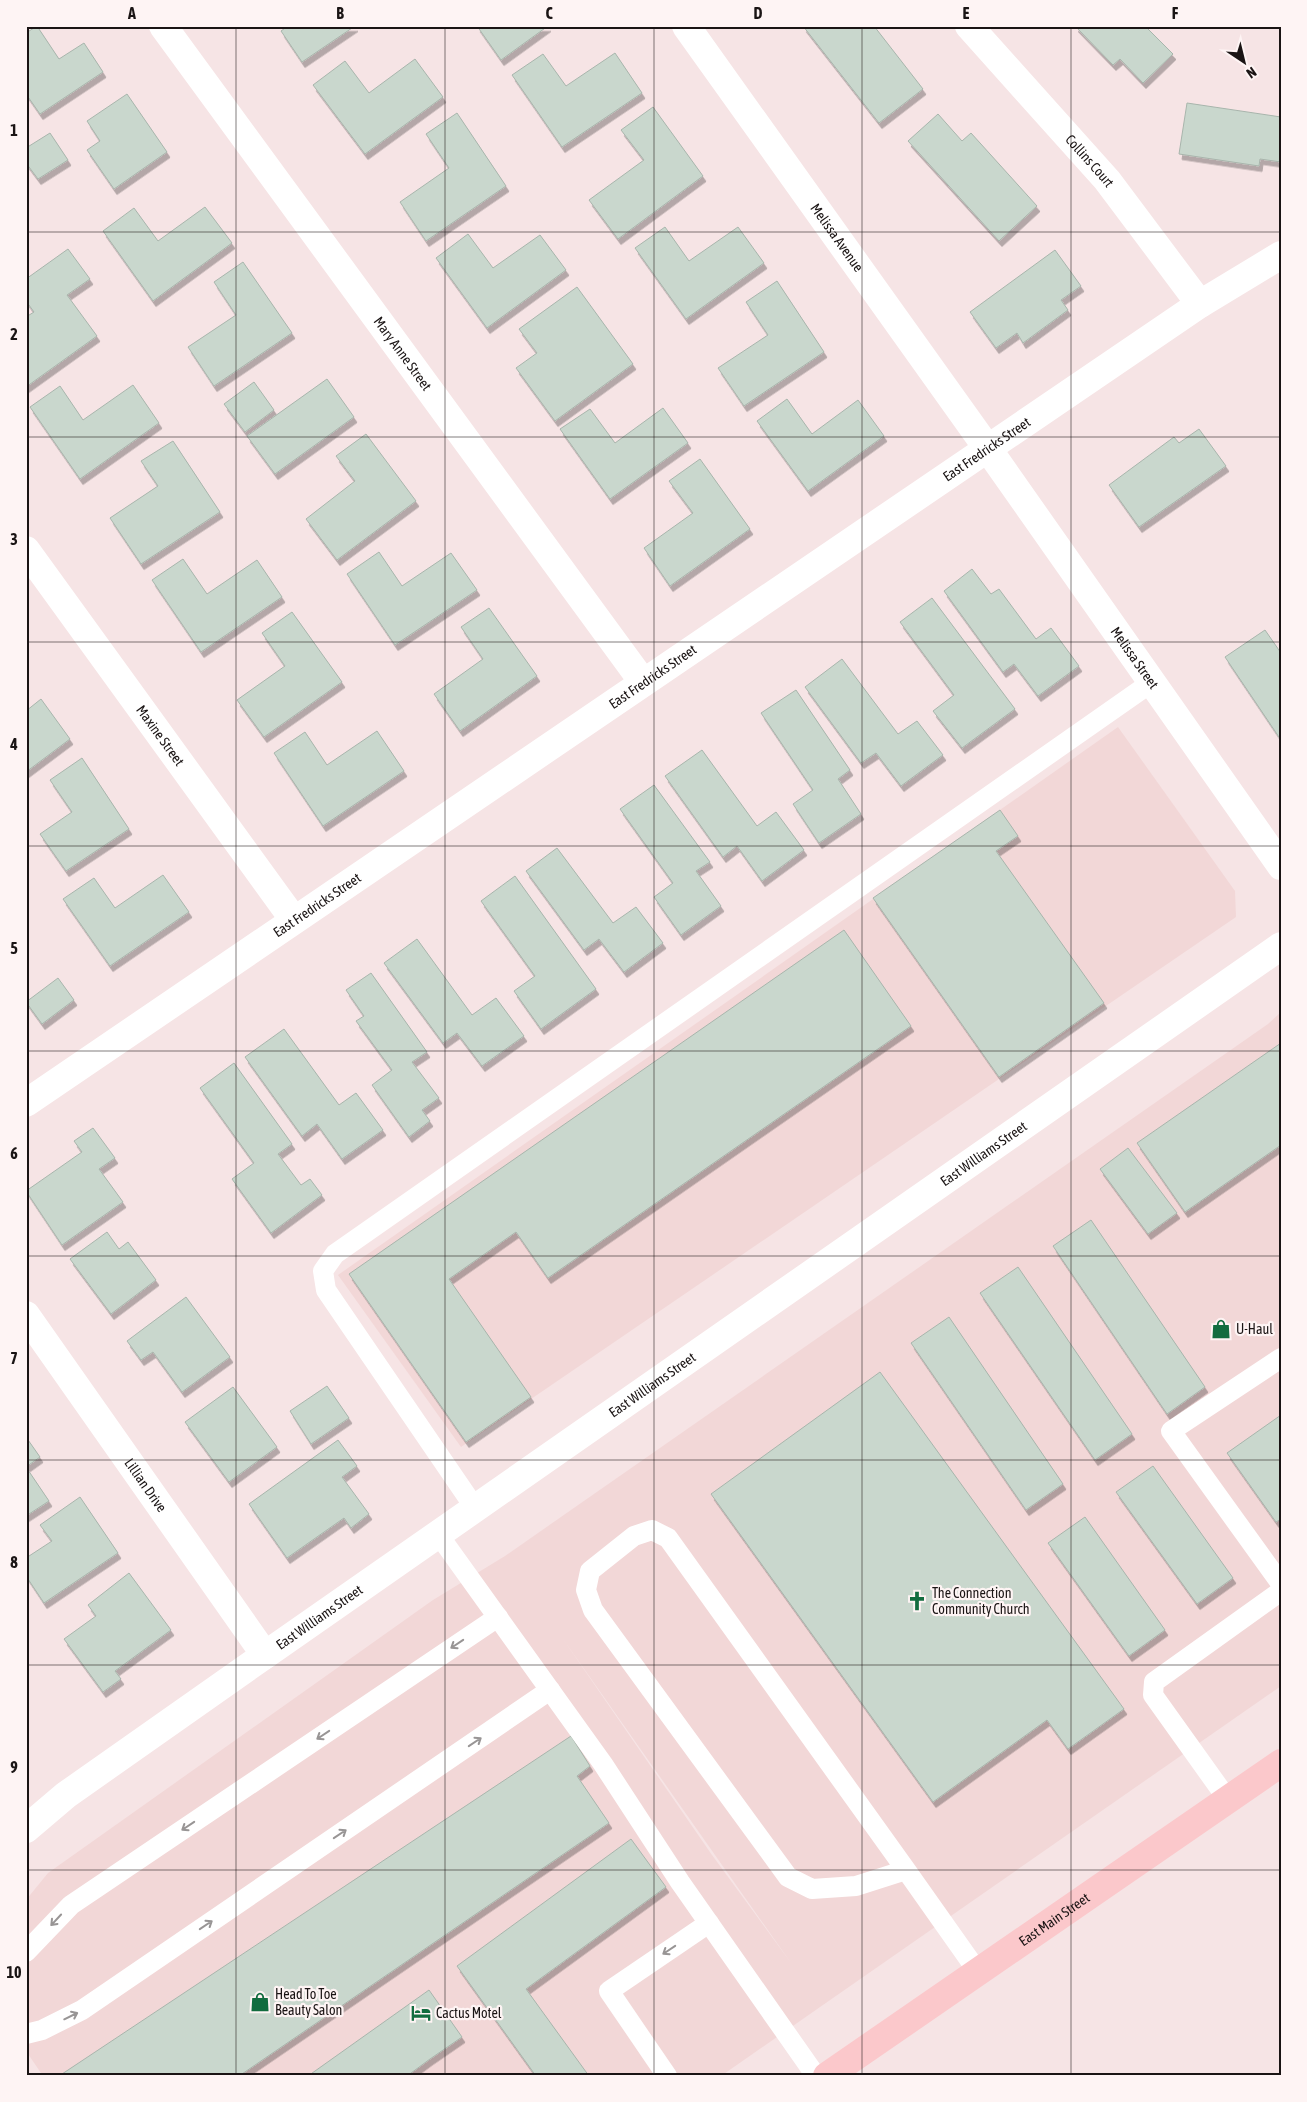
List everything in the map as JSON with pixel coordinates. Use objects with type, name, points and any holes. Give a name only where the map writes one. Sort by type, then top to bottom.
[{"type":"main road","name":"East Main Street","points":[[827,2076],[1281,1763]]},
{"type":"street","name":"Mary Anne Street","points":[[163,26],[643,682]]},
{"type":"street","name":"Melissa Avenue","points":[[686,26],[988,449]]},
{"type":"street","name":"Collins Court","points":[[969,26],[1107,180],[1200,304]]},
{"type":"street","name":"East Fredricks Street","points":[[26,1104],[1200,304],[1281,255]]},
{"type":"street","name":"Melissa Street","points":[[988,449],[1281,866]]},
{"type":"street","name":"Maxine Street","points":[[26,550],[294,920]]},
{"type":"street","name":"East Williams Street","points":[[26,1828],[66,1795],[266,1654],[1281,946]]},
{"type":"street","name":"Lillian Drive","points":[[26,1315],[266,1654]]},
{"type":"lane","points":[[475,1508],[326,1290],[323,1271],[335,1254],[1152,682]]},
{"type":"lane","points":[[1281,1358],[1171,1431],[1281,1584]]},
{"type":"lane","points":[[906,1870],[856,1886],[812,1889],[788,1876],[592,1610],[586,1590],[590,1571],[634,1536],[652,1530],[668,1538],[906,1870],[978,1972]]},
{"type":"lane","points":[[438,1534],[603,1764],[709,1923],[816,2076]]},
{"type":"lane","points":[[1228,1800],[1153,1695],[1154,1682],[1281,1591]]},
{"type":"lane","points":[[26,1952],[71,1905],[498,1617]]},
{"type":"lane","points":[[26,2034],[42,2030],[82,2010],[550,1690]]},
{"type":"lane","points":[[666,2076],[609,1990],[709,1923]]},
{"type":"shaded area","points":[[1118,727],[1235,891],[1236,917],[461,1447],[338,1275]]},
{"type":"shaded area","points":[[1281,1012],[1281,1686],[721,2076],[43,2076],[26,2051],[26,1900],[48,1873],[433,1600],[505,1556],[1268,1024]],"holes":[[[563,1639],[791,1963],[712,1855]]]},
{"type":"building","points":[[37,26],[59,59],[84,43],[103,72],[40,114],[26,94],[26,33]]},
{"type":"building","points":[[288,26],[355,26],[302,62],[281,31]]},
{"type":"building","points":[[477,26],[548,26],[501,60]]},
{"type":"building","points":[[803,26],[874,26],[923,89],[879,123]]},
{"type":"building","points":[[1075,26],[1145,26],[1173,54],[1143,83],[1120,59],[1113,65]]},
{"type":"building","points":[[615,53],[642,93],[562,147],[512,75],[543,54],[566,86]]},
{"type":"building","points":[[415,59],[443,97],[365,154],[313,85],[345,61],[369,93]]},
{"type":"building","points":[[127,94],[167,152],[114,189],[87,150],[100,141],[87,121]]},
{"type":"building","points":[[1187,103],[1281,117],[1281,162],[1260,159],[1259,166],[1179,154]]},
{"type":"building","points":[[653,107],[703,176],[618,239],[589,200],[644,160],[621,130]]},
{"type":"building","points":[[457,113],[506,186],[426,241],[400,202],[449,168],[426,134]]},
{"type":"building","points":[[938,114],[962,141],[971,133],[1037,206],[999,241],[908,141]]},
{"type":"building","points":[[50,133],[68,160],[38,179],[26,163],[26,148]]},
{"type":"building","points":[[205,207],[232,243],[153,301],[103,231],[134,208],[158,241]]},
{"type":"building","points":[[665,227],[689,261],[738,227],[764,263],[686,319],[635,248]]},
{"type":"building","points":[[468,234],[493,268],[540,235],[566,270],[487,328],[436,258]]},
{"type":"building","points":[[68,249],[90,279],[67,295],[97,336],[26,387],[26,317],[34,312],[26,301],[26,279]]},
{"type":"building","points":[[1055,250],[1081,286],[1061,300],[1068,310],[1023,343],[1017,333],[996,348],[970,312]]},
{"type":"building","points":[[243,262],[292,333],[214,386],[188,347],[236,315],[214,282]]},
{"type":"building","points":[[777,281],[824,352],[744,406],[718,368],[768,335],[746,302]]},
{"type":"building","points":[[577,287],[633,364],[555,421],[516,368],[537,353],[519,329]]},
{"type":"building","points":[[327,379],[354,417],[275,474],[247,436]]},
{"type":"building","points":[[254,382],[274,410],[245,432],[224,404]]},
{"type":"building","points":[[133,385],[159,423],[80,479],[30,407],[60,386],[83,420]]},
{"type":"building","points":[[787,399],[812,434],[858,400],[884,436],[808,491],[757,421]]},
{"type":"building","points":[[663,408],[688,443],[610,499],[560,429],[590,409],[615,443]]},
{"type":"building","points":[[1199,429],[1226,466],[1139,527],[1109,485],[1174,437],[1179,443]]},
{"type":"building","points":[[366,434],[416,501],[337,560],[306,519],[355,481],[336,456]]},
{"type":"building","points":[[173,441],[220,512],[141,564],[110,518],[158,486],[141,461]]},
{"type":"building","points":[[700,459],[750,529],[670,586],[644,548],[693,513],[669,481]]},
{"type":"building","points":[[379,552],[402,586],[451,553],[477,590],[395,645],[347,574]]},
{"type":"building","points":[[183,559],[207,594],[257,560],[282,597],[201,652],[152,580]]},
{"type":"building","points":[[972,569],[991,594],[999,589],[1036,639],[1051,628],[1079,666],[1038,696],[1014,664],[1003,672],[944,591]]},
{"type":"building","points":[[932,598],[1015,709],[962,748],[933,711],[954,695],[900,622]]},
{"type":"building","points":[[489,608],[537,676],[460,731],[434,694],[483,659],[461,627]]},
{"type":"building","points":[[292,612],[342,682],[264,737],[237,700],[285,666],[262,633]]},
{"type":"building","points":[[1265,630],[1281,653],[1281,740],[1225,657]]},
{"type":"building","points":[[842,659],[898,734],[917,721],[943,755],[901,786],[876,753],[861,763],[805,687]]},
{"type":"building","points":[[796,690],[850,770],[838,779],[861,814],[819,843],[793,804],[813,790],[761,713]]},
{"type":"building","points":[[41,699],[70,739],[26,772],[26,711]]},
{"type":"building","points":[[377,731],[404,771],[323,826],[274,753],[305,732],[327,765]]},
{"type":"building","points":[[702,750],[757,826],[776,812],[804,850],[762,881],[737,846],[723,857],[665,776]]},
{"type":"building","points":[[82,758],[129,829],[66,871],[40,834],[72,812],[50,780]]},
{"type":"building","points":[[654,785],[710,862],[696,871],[721,906],[681,935],[654,897],[673,883],[620,809]]},
{"type":"building","points":[[1000,810],[1018,836],[996,851],[1104,1003],[999,1077],[873,898]]},
{"type":"building","points":[[557,848],[613,923],[636,907],[663,943],[624,972],[599,939],[584,950],[526,871]]},
{"type":"building","points":[[163,875],[189,912],[110,966],[63,899],[94,878],[115,908]]},
{"type":"building","points":[[515,876],[596,989],[541,1029],[514,991],[535,976],[481,901]]},
{"type":"building","points":[[844,930],[911,1026],[548,1278],[516,1232],[449,1279],[531,1397],[466,1442],[349,1274]]},
{"type":"building","points":[[417,939],[472,1015],[496,998],[524,1036],[482,1066],[457,1033],[443,1043],[384,963]]},
{"type":"building","points":[[371,973],[427,1052],[412,1062],[439,1098],[422,1110],[430,1121],[409,1137],[372,1085],[392,1070],[356,1021],[364,1016],[346,990]]},
{"type":"building","points":[[58,978],[74,1000],[42,1024],[26,1002]]},
{"type":"building","points":[[284,1029],[339,1105],[356,1093],[383,1130],[342,1159],[317,1124],[302,1136],[245,1057]]},
{"type":"building","points":[[1281,1043],[1281,1145],[1185,1212],[1137,1143]]},
{"type":"building","points":[[234,1063],[292,1144],[278,1154],[301,1185],[310,1179],[322,1195],[271,1233],[232,1179],[254,1163],[200,1088]]},
{"type":"building","points":[[93,1128],[115,1158],[99,1169],[123,1202],[62,1245],[26,1191],[82,1152],[74,1141]]},
{"type":"building","points":[[1128,1148],[1177,1213],[1148,1234],[1100,1169]]},
{"type":"building","points":[[1091,1220],[1205,1387],[1167,1414],[1053,1246]]},
{"type":"building","points":[[107,1232],[119,1249],[128,1242],[156,1280],[111,1314],[70,1259]]},
{"type":"building","points":[[1018,1267],[1132,1434],[1095,1460],[980,1293]]},
{"type":"building","points":[[186,1297],[230,1357],[182,1392],[153,1352],[141,1360],[127,1341]]},
{"type":"building","points":[[949,1317],[1063,1484],[1026,1510],[911,1343]]},
{"type":"building","name":"The Connection Community Church","points":[[880,1372],[1124,1709],[1068,1749],[1047,1720],[933,1802],[711,1494]]},
{"type":"building","points":[[327,1386],[349,1418],[311,1444],[290,1411]]},
{"type":"building","points":[[233,1387],[277,1447],[229,1482],[185,1422]]},
{"type":"building","points":[[1281,1415],[1281,1519],[1276,1522],[1227,1453]]},
{"type":"building","points":[[26,1437],[40,1457],[26,1467]]},
{"type":"building","points":[[338,1440],[357,1466],[342,1477],[369,1514],[351,1528],[344,1518],[287,1558],[249,1504]]},
{"type":"building","points":[[1153,1466],[1233,1578],[1197,1604],[1116,1492]]},
{"type":"building","points":[[26,1467],[49,1501],[26,1516]]},
{"type":"building","points":[[80,1497],[118,1553],[44,1603],[26,1576],[26,1558],[52,1541],[40,1525]]},
{"type":"building","points":[[1085,1517],[1165,1630],[1129,1656],[1048,1543]]},
{"type":"building","points":[[129,1573],[171,1630],[115,1671],[121,1679],[103,1692],[64,1639],[96,1616],[88,1605]]},
{"type":"building","points":[[571,1736],[590,1766],[577,1776],[609,1823],[239,2076],[64,2076],[62,2074]]},
{"type":"building","points":[[631,1839],[666,1887],[526,1989],[589,2076],[536,2076],[457,1966]]},
{"type":"building","name":"Cactus Motel","points":[[429,1990],[462,2037],[407,2076],[308,2076]]},
{"type":"place","name":"U-Haul","points":[[1221,1329]]},
{"type":"place","name":"The Connection Community Church","points":[[917,1601]]},
{"type":"place","name":"Head To Toe Beauty Salon","points":[[260,2002]]},
{"type":"place","name":"Cactus Motel","points":[[421,2013]]}]
